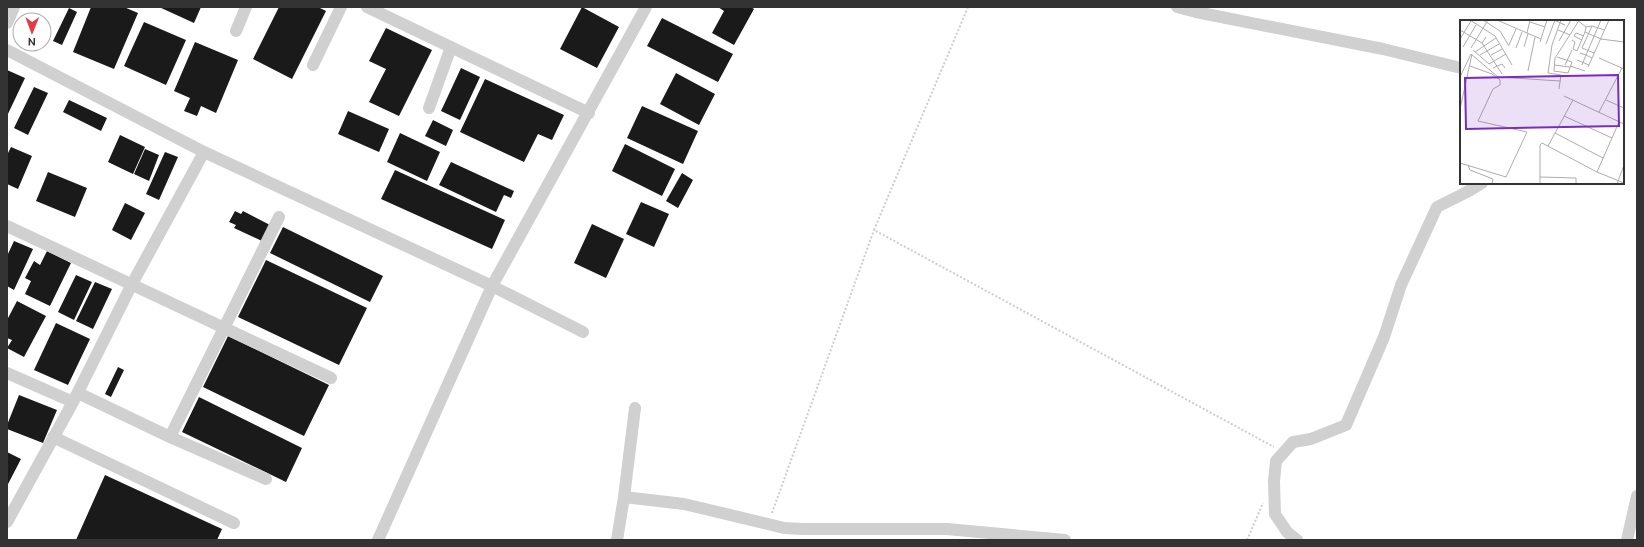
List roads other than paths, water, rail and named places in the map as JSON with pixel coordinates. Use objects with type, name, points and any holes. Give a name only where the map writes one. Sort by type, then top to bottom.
[{"type":"street","points":[[7,23],[14,7]]},
{"type":"street","points":[[236,31],[246,7]]},
{"type":"street","points":[[313,65],[341,7]]},
{"type":"street","points":[[367,7],[589,113]]},
{"type":"street","points":[[378,540],[492,286],[589,113],[646,7]]},
{"type":"street","points":[[1177,7],[1383,49],[1460,68]]},
{"type":"street","points":[[429,108],[452,48]]},
{"type":"street","points":[[7,50],[204,152],[492,286],[583,332]]},
{"type":"street","points":[[7,522],[54,437],[132,284],[204,152]]},
{"type":"street","points":[[1297,540],[1287,532],[1275,514],[1276,461],[1293,442],[1311,439],[1346,424],[1384,337],[1401,285],[1437,207],[1480,184]]},
{"type":"street","points":[[170,436],[279,217]]},
{"type":"street","points":[[7,226],[331,378]]},
{"type":"street","points":[[7,373],[75,397],[170,436],[266,479]]},
{"type":"street","points":[[617,540],[635,408]]},
{"type":"street","points":[[54,437],[234,523]]},
{"type":"street","points":[[1627,540],[1637,496]]},
{"type":"street","points":[[624,497],[684,504],[784,528],[947,529],[1065,540]]}]
